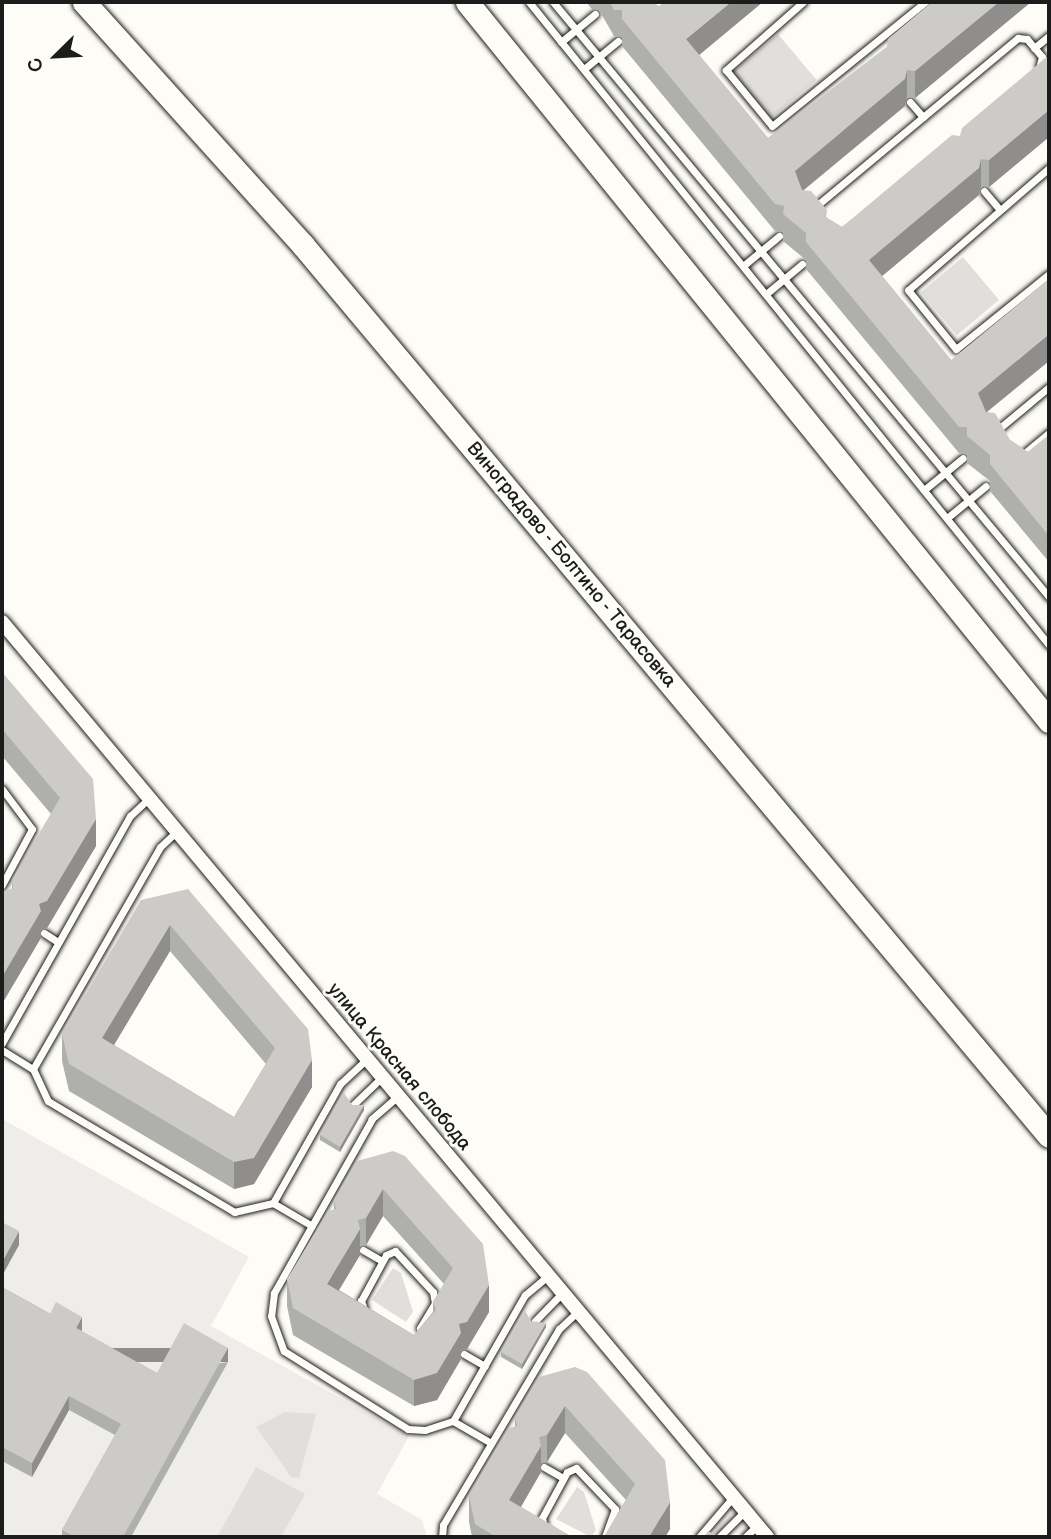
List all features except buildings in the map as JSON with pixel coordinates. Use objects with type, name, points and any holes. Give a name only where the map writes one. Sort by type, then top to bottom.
[{"type":"main road","name":"Виноградово - Болтино - Тарасовка","points":[[84,2],[302,244],[1049,1136]]},
{"type":"main road","points":[[467,2],[1049,721]]},
{"type":"street","name":"улица Красная слобода","points":[[2,622],[762,1532]]},
{"type":"lane","points":[[529,2],[1049,645]]},
{"type":"lane","points":[[553,2],[1049,597]]},
{"type":"lane","points":[[803,2],[726,70],[766,123],[778,124],[925,2]]},
{"type":"lane","points":[[561,42],[596,14]]},
{"type":"lane","points":[[1034,48],[1049,36]]},
{"type":"lane","points":[[807,213],[1018,38],[1034,48],[1043,63],[1031,75]]},
{"type":"lane","points":[[583,69],[618,41]]},
{"type":"lane","points":[[867,49],[875,59]]},
{"type":"lane","points":[[910,102],[923,117]]},
{"type":"lane","points":[[1049,168],[911,282],[910,299],[956,349],[1049,274]]},
{"type":"lane","points":[[984,191],[999,209]]},
{"type":"lane","points":[[743,266],[779,236]]},
{"type":"lane","points":[[766,294],[802,264]]},
{"type":"lane","points":[[992,435],[1049,387]]},
{"type":"lane","points":[[1014,462],[1049,433]]},
{"type":"lane","points":[[925,490],[963,458]]},
{"type":"lane","points":[[947,518],[985,485]]},
{"type":"lane","points":[[2,789],[32,829],[2,885]]},
{"type":"lane","points":[[2,1042],[130,816],[149,798]]},
{"type":"lane","points":[[33,1069],[160,848],[177,831]]},
{"type":"lane","points":[[44,933],[58,942]]},
{"type":"lane","points":[[2,1050],[33,1069],[48,1101],[227,1210],[273,1203],[322,1227]]},
{"type":"lane","points":[[273,1203],[340,1084],[367,1059]]},
{"type":"lane","points":[[354,1104],[382,1077]]},
{"type":"lane","points":[[398,1096],[372,1119],[269,1304],[284,1351],[408,1429],[453,1420],[503,1444]]},
{"type":"lane","points":[[363,1250],[382,1261]]},
{"type":"lane","points":[[374,1316],[360,1301],[388,1252],[398,1253],[433,1292],[435,1303],[420,1328],[411,1337]]},
{"type":"lane","points":[[453,1420],[525,1295],[548,1276]]},
{"type":"lane","points":[[535,1321],[562,1293]]},
{"type":"lane","points":[[442,1537],[443,1525],[559,1329],[578,1311]]},
{"type":"lane","points":[[420,1328],[430,1334]]},
{"type":"lane","points":[[464,1354],[485,1366]]},
{"type":"lane","points":[[544,1467],[564,1478]]},
{"type":"lane","points":[[554,1531],[542,1518],[569,1469],[579,1469],[615,1509],[605,1537]]},
{"type":"lane","points":[[699,1537],[733,1497]]},
{"type":"lane","points":[[719,1537],[745,1511]]},
{"type":"lane","points":[[745,1537],[762,1532]]},
{"type":"shaded area","points":[[778,34],[817,80],[771,119],[732,73]]},
{"type":"shaded area","points":[[963,257],[999,300],[957,335],[921,292]]},
{"type":"shaded area","points":[[2,1119],[249,1257],[211,1326],[409,1436],[377,1494],[422,1520],[427,1537],[2,1537]]},
{"type":"shaded area","points":[[393,1268],[401,1273],[413,1312],[406,1322],[372,1300]]},
{"type":"shaded area","points":[[285,1412],[316,1414],[299,1478],[291,1477],[256,1427]]},
{"type":"shaded area","points":[[256,1467],[305,1494],[281,1537],[217,1537]]},
{"type":"shaded area","points":[[577,1487],[584,1492],[596,1530],[591,1537],[556,1519]]}]
